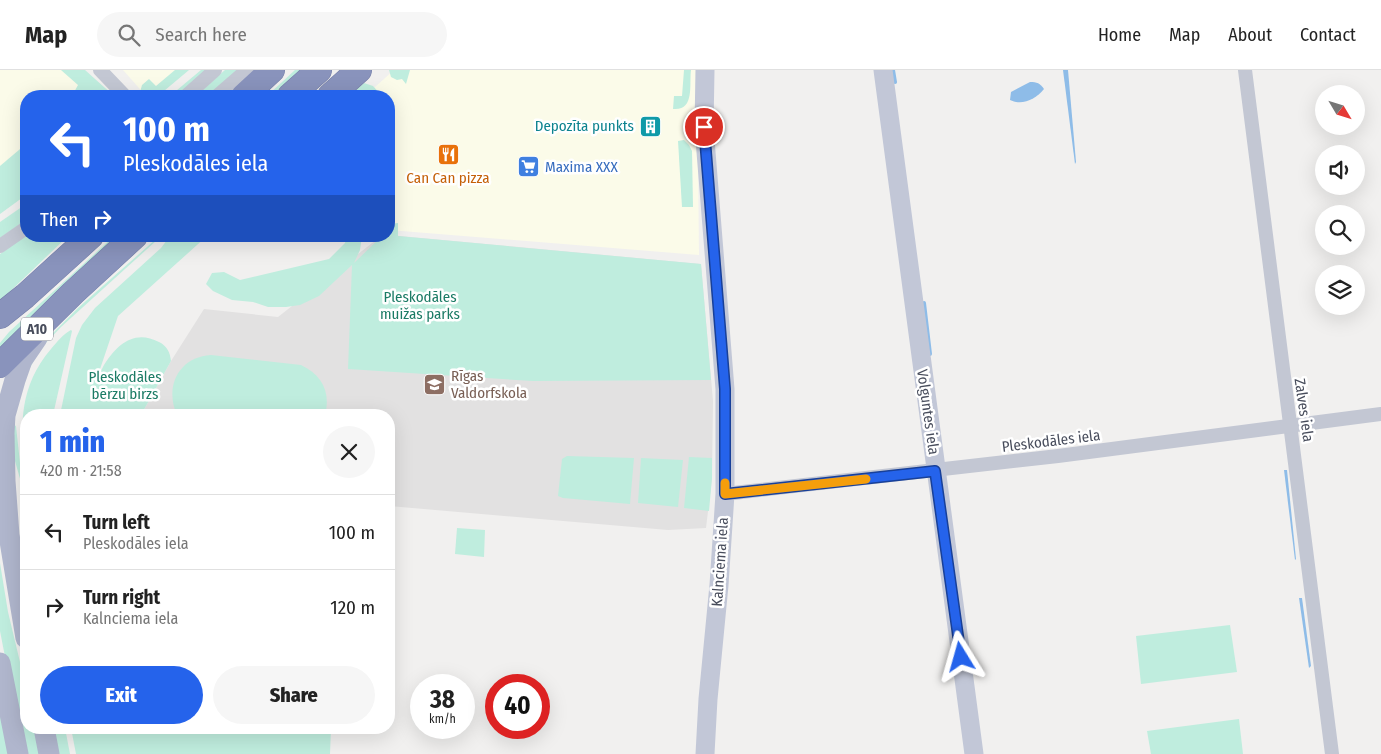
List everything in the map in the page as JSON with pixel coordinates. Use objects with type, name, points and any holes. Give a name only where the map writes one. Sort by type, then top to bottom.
[{"type":"highway","points":[[250,90],[272,70]]},
{"type":"highway","points":[[297,90],[319,70]]},
{"type":"highway","points":[[337,90],[359,70]]},
{"type":"highway","name":"A10","points":[[0,316],[25,296],[84,242]]},
{"type":"highway","name":"A10","points":[[0,366],[73,293],[128,242]]},
{"type":"main road","points":[[20,602],[9,535],[5,481],[5,415],[22,360],[73,293]]},
{"type":"main road","points":[[0,329],[25,296]]},
{"type":"main road","points":[[0,510],[9,535]]},
{"type":"main road","points":[[0,663],[18,754]]},
{"type":"main road","points":[[45,734],[49,754]]},
{"type":"street","points":[[100,70],[118,90]]},
{"type":"street","points":[[193,90],[215,70]]},
{"type":"street","points":[[224,90],[247,70]]},
{"type":"street","name":"Kalnciema iela","points":[[705,70],[704,127],[725,389],[725,494],[705,754]]},
{"type":"street","name":"Volguntes iela","points":[[882,70],[974,754]]},
{"type":"street","name":"Zalves iela","points":[[1245,70],[1332,754]]},
{"type":"street","points":[[0,246],[20,232]]},
{"type":"street","name":"Pleskodāles iela","points":[[725,494],[935,471],[1381,414]]},
{"type":"street","points":[[0,459],[5,481]]},
{"type":"shaded area","points":[[0,70],[80,70],[100,90],[20,90],[20,195],[0,210]]},
{"type":"shaded area","points":[[123,70],[185,70],[161,90],[141,90]]},
{"type":"shaded area","points":[[394,70],[697,70],[699,255],[395,230],[395,90],[372,90]]},
{"type":"shaded area","name":"Rīgas Valdorfskola","points":[[395,236],[701,264],[713,401],[712,478],[706,528],[668,530],[395,507],[395,409],[144,409],[171,361],[204,309],[278,317],[373,242],[395,242]]},
{"type":"green space","points":[[61,70],[85,70],[107,90],[75,90],[78,85]]},
{"type":"green space","points":[[175,70],[189,70],[165,90],[141,90],[142,85],[149,79],[156,86]]},
{"type":"green space","points":[[201,70],[210,70],[187,90],[177,90]]},
{"type":"green space","points":[[225,70],[240,70],[218,90],[203,90]]},
{"type":"green space","points":[[295,70],[305,70],[283,90],[273,90]]},
{"type":"green space","points":[[389,70],[410,70],[406,84],[402,79],[397,80],[391,77]]},
{"type":"green space","points":[[684,70],[691,70],[690,96],[685,106],[680,109],[673,109],[674,96],[682,96]]},
{"type":"green space","points":[[364,83],[373,86],[377,90],[356,90]]},
{"type":"green space","points":[[684,140],[692,151],[693,207],[682,207],[678,141]]},
{"type":"green space","points":[[20,149],[20,199],[0,214],[0,166]]},
{"type":"green space","points":[[20,208],[20,224],[0,238],[0,222]]},
{"type":"green space","name":"Pleskodāles muižas parks","points":[[395,223],[398,223],[398,236],[701,264],[711,380],[533,381],[348,369],[352,265],[319,296],[300,305],[286,307],[268,307],[253,302],[232,300],[213,291],[206,284],[212,273],[224,272],[240,280],[329,259],[345,242],[361,242],[354,263],[376,242],[395,242]]},
{"type":"green space","points":[[20,239],[20,242],[62,242],[0,301],[0,254]]},
{"type":"green space","points":[[107,242],[117,242],[0,350],[0,343],[9,332]]},
{"type":"green space","points":[[155,242],[61,327],[40,349],[23,381],[14,412],[12,412],[21,380],[33,357],[47,339],[78,308]]},
{"type":"green space","name":"Pleskodāles bērzu birzs","points":[[166,242],[200,242],[118,316],[97,378],[109,357],[127,341],[142,337],[150,338],[164,345],[169,352],[171,361],[144,409],[61,409],[76,338],[82,325],[95,308]]},
{"type":"green space","points":[[72,331],[54,409],[24,409],[33,377],[51,349],[65,334]]},
{"type":"green space","points":[[211,355],[301,365],[314,374],[323,385],[326,392],[326,409],[175,409],[172,394],[177,375],[190,361]]},
{"type":"green space","points":[[12,424],[16,426],[20,479],[15,461]]},
{"type":"green space","points":[[567,456],[634,458],[630,504],[558,496],[562,459]]},
{"type":"green space","points":[[689,457],[712,458],[709,511],[684,508]]},
{"type":"green space","points":[[641,458],[683,460],[678,507],[638,503]]},
{"type":"green space","points":[[457,528],[485,530],[484,557],[455,554]]},
{"type":"green space","points":[[0,563],[8,612],[20,662],[20,734],[0,631]]},
{"type":"green space","points":[[1230,625],[1237,672],[1141,684],[1136,636]]},
{"type":"green space","points":[[0,710],[8,754],[0,754]]},
{"type":"green space","points":[[1239,719],[1243,754],[1151,754],[1147,731]]},
{"type":"green space","points":[[20,734],[39,734],[43,754],[24,754]]},
{"type":"green space","points":[[55,734],[66,734],[70,754],[58,754]]},
{"type":"green space","points":[[72,734],[331,734],[330,754],[76,754]]},
{"type":"water","points":[[1063,70],[1068,70],[1075,164]]},
{"type":"water","points":[[1030,82],[1038,83],[1044,89],[1037,96],[1024,102],[1010,100],[1011,92]]},
{"type":"water","points":[[1284,470],[1287,470],[1295,560]]},
{"type":"water","points":[[1299,598],[1302,598],[1311,666],[1309,668]]},
{"type":"waterway","points":[[893,70],[895,82]]},
{"type":"waterway","points":[[924,303],[930,354]]},
{"type":"slow traffic","points":[[725,483],[725,494],[866,479]]},
{"type":"place","name":"Depozīta punkts","points":[[650,126]]},
{"type":"place","name":"Can Can pizza","points":[[448,155]]},
{"type":"place","name":"Maxima XXX","points":[[529,167]]},
{"type":"place","name":"Rīgas Valdorfskola","points":[[435,385]]},
{"type":"route","points":[[704,127],[725,389],[725,494],[935,471],[961,657]]}]
